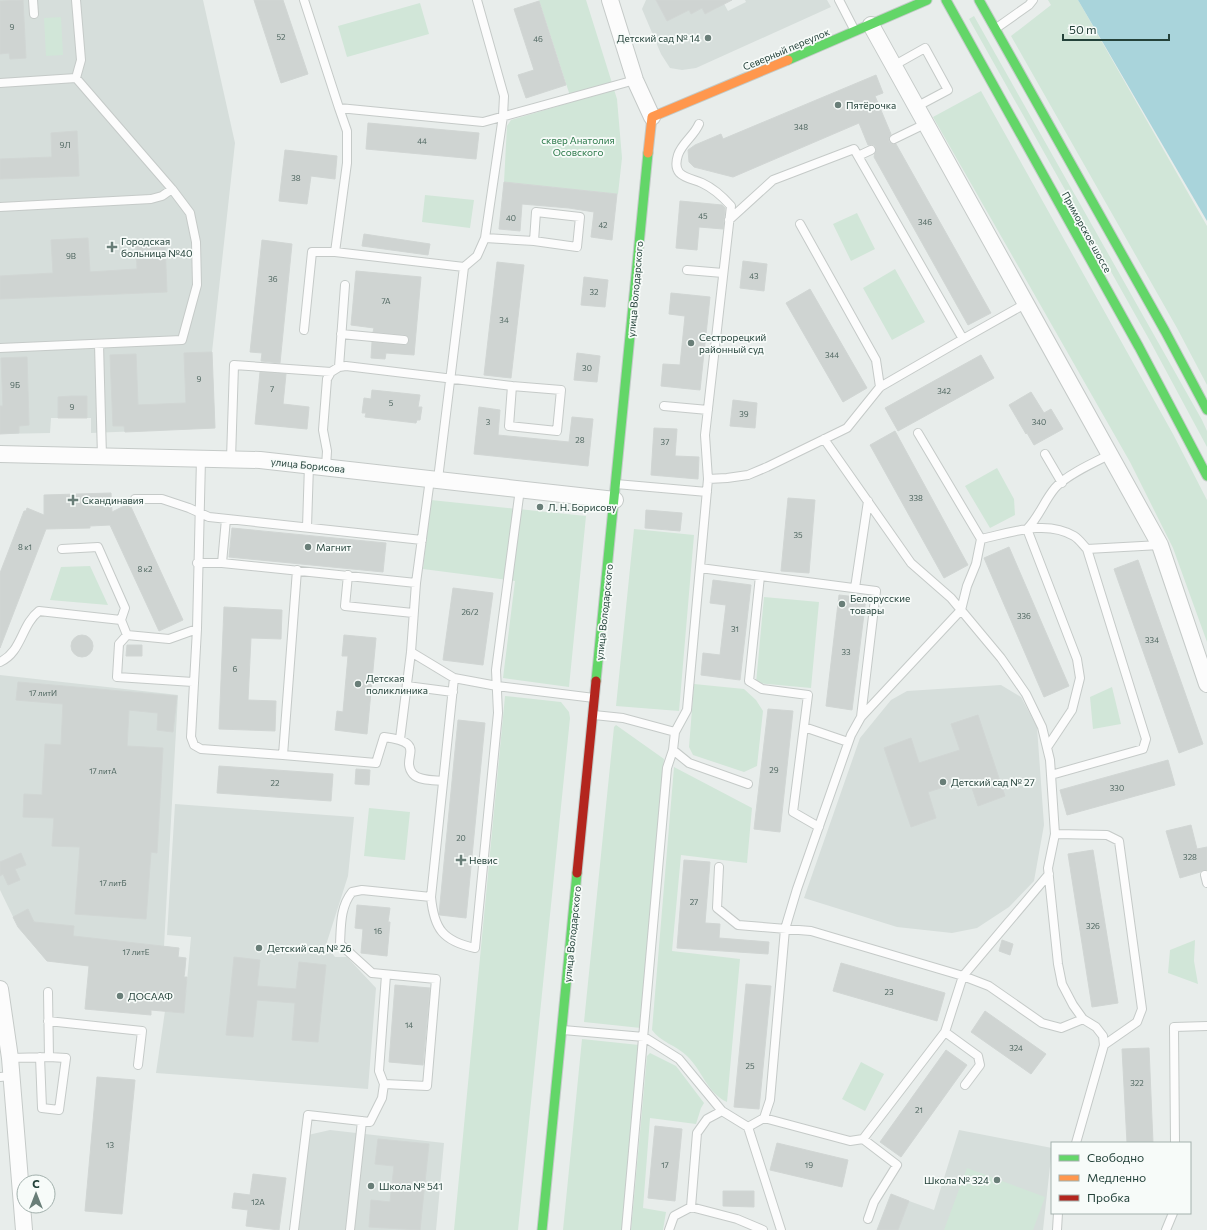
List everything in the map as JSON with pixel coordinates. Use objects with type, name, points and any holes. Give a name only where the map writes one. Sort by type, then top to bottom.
[{"type":"main road","name":"Северный переулок","points":[[652,117],[689,103],[927,0]]},
{"type":"main road","name":"Приморское шоссе","points":[[946,0],[1139,347],[1207,476]]},
{"type":"main road","name":"Приморское шоссе","points":[[979,0],[1165,331],[1207,410]]},
{"type":"main road","name":"улица Володарского","points":[[542,1230],[652,117]]},
{"type":"street","points":[[610,0],[635,80],[652,117]]},
{"type":"street","points":[[871,25],[925,124],[1111,454],[1160,545],[1207,684]]},
{"type":"street","name":"улица Борисова","points":[[0,454],[231,459],[309,465],[520,489],[615,492]]},
{"type":"street","points":[[0,989],[4,1040],[10,1058],[6,1076],[24,1230]]},
{"type":"lane","points":[[33,0],[34,14]]},
{"type":"lane","points":[[76,0],[81,60],[76,78]]},
{"type":"lane","points":[[304,0],[347,130],[347,163],[336,252]]},
{"type":"lane","points":[[400,739],[411,652],[416,583],[450,378],[464,267],[477,256],[486,238],[503,116],[504,96],[477,0]]},
{"type":"lane","points":[[839,0],[855,32]]},
{"type":"lane","points":[[995,29],[1033,0]]},
{"type":"lane","points":[[893,66],[925,48],[948,90],[916,107]]},
{"type":"lane","points":[[0,83],[76,78]]},
{"type":"lane","points":[[0,348],[182,340],[197,285],[196,242],[190,213],[172,189],[76,78]]},
{"type":"lane","points":[[339,108],[483,122],[635,80]]},
{"type":"lane","points":[[626,1230],[667,768],[673,750],[675,732],[688,710],[708,478],[706,435],[708,410],[731,206],[720,195],[702,183],[687,179],[680,173],[677,164],[678,154],[696,133],[699,124]]},
{"type":"lane","points":[[894,139],[925,124]]},
{"type":"lane","points":[[729,220],[773,180],[854,149],[963,339]]},
{"type":"lane","points":[[858,156],[870,150]]},
{"type":"lane","points":[[0,207],[151,200],[162,196],[172,189]]},
{"type":"lane","points":[[486,238],[534,241],[577,247],[580,217],[536,212],[534,241]]},
{"type":"lane","points":[[800,224],[876,360],[880,387]]},
{"type":"lane","points":[[304,330],[312,252],[336,252],[464,267]]},
{"type":"lane","points":[[687,270],[723,273]]},
{"type":"lane","points":[[339,367],[346,285]]},
{"type":"lane","points":[[708,478],[727,478],[748,475],[848,428],[880,387],[1026,304]]},
{"type":"lane","points":[[342,334],[404,340]]},
{"type":"lane","points":[[99,344],[102,457]]},
{"type":"lane","points":[[231,459],[234,365],[331,372]]},
{"type":"lane","points":[[326,467],[327,451],[322,430],[326,379],[331,372],[339,367],[346,366],[512,386],[561,390],[557,431],[509,426],[512,386]]},
{"type":"lane","points":[[664,406],[708,410]]},
{"type":"lane","points":[[748,1127],[764,1118],[770,1100],[785,929],[818,827],[848,742],[861,717],[961,610],[967,586],[976,564],[981,539],[918,433]]},
{"type":"lane","points":[[824,439],[911,563],[951,598],[1001,658],[1026,694],[1042,727],[1048,746],[1051,775],[1054,834],[1049,874],[1058,964],[1062,984],[1073,1006],[1083,1019],[1096,1027],[1103,1036],[1104,1045],[1076,1142]]},
{"type":"lane","points":[[1044,454],[1062,483]]},
{"type":"lane","points":[[1027,529],[1037,519],[1055,488],[1078,471],[1111,454]]},
{"type":"lane","points":[[201,458],[197,563],[197,629],[191,737],[194,745],[201,749],[376,763],[384,737],[400,739],[409,746],[410,769],[414,775],[421,778],[443,781]]},
{"type":"lane","points":[[307,527],[309,465]]},
{"type":"lane","points":[[454,678],[431,897],[433,916],[439,928],[448,938],[459,945],[475,948],[498,714],[496,670],[520,489]]},
{"type":"lane","points":[[615,492],[707,492]]},
{"type":"lane","points":[[135,499],[162,500],[209,517],[422,540]]},
{"type":"lane","points":[[855,588],[868,501]]},
{"type":"lane","points":[[222,563],[226,519]]},
{"type":"lane","points":[[981,539],[1027,529],[1044,528],[1060,530],[1075,536],[1087,549],[1146,739],[1143,749],[1051,775]]},
{"type":"lane","points":[[1027,529],[1077,659],[1080,678],[1072,710],[1048,746]]},
{"type":"lane","points":[[1087,549],[1160,545]]},
{"type":"lane","points":[[62,549],[98,547],[125,608],[121,620],[127,635]]},
{"type":"lane","points":[[197,563],[222,563],[416,583]]},
{"type":"lane","points":[[700,568],[876,591],[861,717]]},
{"type":"lane","points":[[283,755],[297,570]]},
{"type":"lane","points":[[348,575],[345,606],[413,613]]},
{"type":"lane","points":[[760,576],[749,681],[762,689],[808,695],[793,812],[818,827]]},
{"type":"lane","points":[[0,662],[8,659],[17,648],[31,618],[39,611],[121,620]]},
{"type":"lane","points":[[127,635],[169,639],[197,629]]},
{"type":"lane","points":[[127,635],[119,644],[117,677],[193,682]]},
{"type":"lane","points":[[411,652],[454,678],[497,686],[595,698]]},
{"type":"lane","points":[[407,686],[453,692]]},
{"type":"lane","points":[[593,715],[623,718],[675,732]]},
{"type":"lane","points":[[804,727],[848,742]]},
{"type":"lane","points":[[673,750],[689,763],[748,784]]},
{"type":"lane","points":[[1054,834],[1107,835],[1119,841],[1142,1009],[1137,1022],[1104,1045]]},
{"type":"lane","points":[[719,866],[717,908],[738,925],[811,931],[963,976],[990,986],[1042,1023],[1061,1028],[1083,1019]]},
{"type":"lane","points":[[764,1118],[850,1141],[863,1139],[945,1032],[963,976],[1049,874]]},
{"type":"lane","points":[[384,1084],[427,1086],[436,979],[386,975],[372,972],[340,944],[342,910],[346,899],[352,892],[362,890],[431,897]]},
{"type":"lane","points":[[294,1230],[308,1115],[370,1122],[382,1098],[384,1084],[379,1071],[386,975]]},
{"type":"lane","points":[[48,992],[49,1057]]},
{"type":"lane","points":[[48,1020],[142,1031],[138,1065]]},
{"type":"lane","points":[[1175,1142],[1174,1027],[1207,1026]]},
{"type":"lane","points":[[562,1030],[644,1037],[679,1059],[722,1111],[748,1127],[781,1230]]},
{"type":"lane","points":[[945,1032],[978,1056],[980,1065],[965,1085]]},
{"type":"lane","points":[[10,1058],[40,1057],[49,1057],[66,1058],[59,1110],[42,1108],[40,1057]]},
{"type":"lane","points":[[691,1208],[697,1133],[707,1119],[722,1111]]},
{"type":"lane","points":[[350,1230],[362,1121]]},
{"type":"lane","points":[[863,1139],[897,1165],[874,1202],[868,1219]]},
{"type":"lane","points":[[669,1230],[674,1216],[691,1208],[737,1219],[762,1230]]},
{"type":"lane","points":[[1057,1230],[1058,1214]]},
{"type":"lane","points":[[1166,1230],[1172,1214]]},
{"type":"shaded area","name":"Городская больница №40","points":[[0,0],[203,0],[235,143],[212,352],[215,428],[91,433],[91,418],[51,418],[50,433],[0,434]]},
{"type":"shaded area","name":"Детский сад № 14","points":[[646,0],[656,0],[667,21],[689,10],[691,14],[702,8],[705,14],[717,8],[713,0],[722,0],[728,11],[746,2],[745,0],[827,0],[831,7],[696,68],[682,70],[670,68],[661,54],[642,9]]},
{"type":"shaded area","points":[[0,675],[178,695],[164,946],[179,948],[178,957],[186,958],[185,975],[47,961],[18,927],[0,890]]},
{"type":"shaded area","name":"Детский сад № 27","points":[[1001,685],[1021,697],[1037,727],[1044,825],[1034,881],[1009,907],[977,928],[952,933],[897,927],[804,898],[860,738],[891,700],[907,691]]},
{"type":"shaded area","name":"Детский сад № 26","points":[[175,804],[354,817],[348,876],[326,945],[335,957],[347,957],[376,988],[368,1089],[156,1073],[165,1011],[184,1013],[191,937],[167,935]]},
{"type":"shaded area","name":"Школа № 541","points":[[330,1130],[444,1143],[436,1230],[296,1230],[308,1135]]},
{"type":"shaded area","name":"Школа № 324","points":[[959,1130],[1051,1148],[1043,1230],[898,1230],[909,1201],[934,1210]]},
{"type":"green space","name":"сквер Анатолия Осовского","points":[[539,0],[586,0],[617,99],[622,158],[618,194],[504,182],[507,126],[511,120],[572,102]]},
{"type":"green space","points":[[1048,0],[1078,0],[1207,226],[1207,385],[1177,328],[1011,36],[1051,5]]},
{"type":"green space","points":[[420,3],[429,34],[347,57],[338,26]]},
{"type":"green space","points":[[974,16],[1202,420],[1207,431],[1207,447],[1150,341],[969,19]]},
{"type":"green space","points":[[61,17],[63,55],[46,56],[44,18]]},
{"type":"green space","points":[[981,91],[1173,434],[1207,500],[1207,642],[1173,548],[1130,462],[933,117]]},
{"type":"green space","points":[[425,195],[474,200],[470,228],[422,222]]},
{"type":"green space","points":[[857,213],[875,249],[851,261],[833,224]]},
{"type":"green space","points":[[895,269],[925,322],[892,340],[863,288]]},
{"type":"green space","points":[[997,468],[1014,499],[1015,515],[990,528],[965,486]]},
{"type":"green space","points":[[431,500],[586,516],[569,687],[503,678],[515,581],[423,569]]},
{"type":"green space","points":[[634,529],[694,535],[679,711],[616,706]]},
{"type":"green space","points":[[90,566],[108,605],[50,600],[61,567]]},
{"type":"green space","points":[[764,597],[819,602],[811,688],[756,683]]},
{"type":"green space","points":[[694,684],[744,689],[756,700],[763,711],[757,766],[744,772],[693,755],[689,747]]},
{"type":"green space","points":[[1112,687],[1121,724],[1093,729],[1090,697]]},
{"type":"green space","points":[[505,696],[561,702],[569,712],[570,718],[518,1230],[454,1230]]},
{"type":"green space","points":[[616,725],[664,759],[641,1028],[584,1022],[614,727]]},
{"type":"green space","points":[[674,767],[752,808],[747,863],[681,855],[672,951],[740,959],[727,1102],[714,1093],[683,1052],[659,1038],[652,1030]]},
{"type":"green space","points":[[369,808],[410,812],[405,860],[364,856]]},
{"type":"green space","points":[[1195,940],[1194,961],[1198,984],[1168,973],[1170,950]]},
{"type":"green space","points":[[582,1039],[639,1045],[622,1230],[563,1230]]},
{"type":"green space","points":[[650,1053],[676,1066],[704,1103],[696,1124],[650,1118],[643,1208],[666,1212],[663,1230],[631,1230],[647,1056]]},
{"type":"green space","points":[[861,1062],[884,1074],[865,1111],[842,1099]]},
{"type":"green space","points":[[967,1168],[1045,1197],[1033,1230],[944,1230]]},
{"type":"water","points":[[1078,0],[1207,0],[1207,221]]},
{"type":"building","points":[[23,0],[26,58],[10,59],[9,53],[0,54],[0,1]]},
{"type":"building","points":[[254,0],[283,0],[308,74],[281,83]]},
{"type":"building","points":[[656,0],[732,0],[705,14],[702,8],[691,14],[689,10],[667,21]]},
{"type":"building","points":[[539,1],[566,85],[526,98],[518,75],[534,70],[514,9]]},
{"type":"building","points":[[876,75],[883,93],[875,96],[891,134],[889,142],[896,144],[991,313],[968,325],[874,157],[876,148],[874,145],[868,145],[859,123],[733,177],[694,167],[689,162],[688,150],[695,145],[721,134],[723,139]]},
{"type":"building","points":[[368,123],[479,133],[476,159],[366,149]]},
{"type":"building","points":[[77,131],[79,176],[0,179],[0,159],[52,157],[51,133]]},
{"type":"building","points":[[285,150],[337,156],[335,179],[311,176],[307,204],[279,201]]},
{"type":"building","points":[[504,182],[617,194],[612,240],[591,237],[594,212],[569,208],[522,204],[520,231],[499,229]]},
{"type":"building","points":[[680,201],[722,205],[725,208],[723,229],[699,227],[697,250],[676,248]]},
{"type":"building","points":[[364,234],[430,244],[428,255],[362,246]]},
{"type":"building","points":[[88,238],[90,272],[137,269],[136,244],[165,242],[167,292],[0,299],[0,276],[53,273],[51,240]]},
{"type":"building","points":[[262,240],[292,244],[280,363],[261,361],[262,353],[250,352]]},
{"type":"building","points":[[743,261],[767,264],[764,291],[740,288]]},
{"type":"building","points":[[497,262],[524,265],[511,378],[484,375]]},
{"type":"building","points":[[356,271],[421,277],[414,355],[386,353],[385,359],[371,358],[372,342],[404,345],[408,343],[409,338],[405,335],[373,332],[374,328],[351,325]]},
{"type":"building","points":[[584,277],[608,280],[605,307],[581,305]]},
{"type":"building","points":[[810,289],[867,388],[843,402],[786,303]]},
{"type":"building","points":[[671,293],[710,297],[700,390],[661,386],[663,364],[680,365],[685,316],[669,314]]},
{"type":"building","points":[[212,352],[215,428],[125,432],[124,426],[113,426],[110,355],[136,354],[138,405],[186,403],[184,353]]},
{"type":"building","points":[[577,353],[600,356],[597,382],[574,380]]},
{"type":"building","points":[[981,355],[994,378],[898,431],[885,408]]},
{"type":"building","points":[[27,357],[29,425],[19,426],[19,433],[0,434],[0,406],[3,406],[1,358]]},
{"type":"building","points":[[260,372],[286,374],[283,404],[309,407],[307,429],[255,424]]},
{"type":"building","points":[[372,390],[420,395],[418,407],[422,407],[420,420],[417,420],[416,423],[365,417],[366,413],[362,413],[364,398],[371,399]]},
{"type":"building","points":[[1031,392],[1044,413],[1051,409],[1063,429],[1034,445],[1009,405]]},
{"type":"building","points":[[87,396],[87,418],[58,418],[58,397]]},
{"type":"building","points":[[733,400],[757,403],[755,428],[730,426]]},
{"type":"building","points":[[479,407],[500,410],[498,435],[569,442],[572,417],[593,419],[588,466],[474,454]]},
{"type":"building","points":[[654,428],[677,429],[675,456],[699,457],[698,479],[651,475]]},
{"type":"building","points":[[895,431],[968,565],[944,578],[870,445]]},
{"type":"building","points":[[111,493],[112,512],[128,504],[130,508],[131,507],[183,620],[159,631],[110,525],[90,526],[90,528],[46,529],[0,648],[0,573],[24,511],[26,511],[27,508],[44,515],[44,495]]},
{"type":"building","points":[[788,498],[815,500],[809,573],[781,571]]},
{"type":"building","points":[[646,510],[682,513],[680,531],[645,528]]},
{"type":"building","points":[[232,528],[386,543],[383,572],[229,557]]},
{"type":"building","points":[[1009,547],[1069,686],[1044,697],[984,558]]},
{"type":"building","points":[[1138,560],[1203,744],[1179,753],[1114,569]]},
{"type":"building","points":[[713,580],[751,585],[740,680],[701,675],[703,653],[720,655],[726,605],[710,603]]},
{"type":"building","points":[[453,588],[493,593],[483,665],[443,660]]},
{"type":"building","points":[[839,595],[866,598],[852,710],[826,706]]},
{"type":"building","points":[[224,607],[282,610],[281,639],[251,638],[248,700],[276,701],[275,731],[219,729]]},
{"type":"building","points":[[82,635],[90,638],[93,646],[90,654],[82,657],[74,654],[71,646],[74,638]]},
{"type":"building","name":"Детская поликлиника","points":[[344,635],[376,638],[367,734],[335,730],[337,711],[343,712],[348,656],[342,656]]},
{"type":"building","points":[[127,645],[142,645],[142,656],[126,656]]},
{"type":"building","points":[[18,682],[177,696],[173,732],[157,730],[158,713],[129,710],[127,746],[163,748],[157,853],[151,852],[146,919],[75,914],[80,847],[52,846],[54,818],[23,817],[24,794],[42,795],[45,744],[61,745],[63,704],[16,700]]},
{"type":"building","points":[[768,709],[793,711],[780,832],[754,829]]},
{"type":"building","points":[[978,715],[1005,796],[978,806],[969,779],[928,792],[936,818],[911,827],[884,748],[911,738],[919,763],[960,750],[951,724]]},
{"type":"building","points":[[458,720],[485,723],[466,918],[439,914]]},
{"type":"building","points":[[1168,760],[1175,785],[1067,815],[1060,790]]},
{"type":"building","points":[[219,766],[333,774],[331,801],[217,793]]},
{"type":"building","points":[[356,769],[370,770],[369,785],[355,784]]},
{"type":"building","points":[[1191,825],[1197,849],[1207,847],[1207,870],[1180,878],[1166,831]]},
{"type":"building","points":[[1093,850],[1118,1003],[1092,1007],[1068,854]]},
{"type":"building","points":[[21,853],[26,865],[15,869],[20,880],[8,885],[3,874],[0,876],[0,862]]},
{"type":"building","points":[[684,860],[710,862],[705,923],[720,924],[719,938],[769,942],[768,954],[677,948]]},
{"type":"building","points":[[357,905],[390,908],[387,956],[361,953],[363,929],[355,928]]},
{"type":"building","points":[[28,909],[34,922],[74,926],[73,936],[179,948],[178,957],[186,958],[184,977],[187,977],[184,1013],[151,1010],[151,1015],[85,1009],[89,966],[47,961],[18,927],[13,917]]},
{"type":"building","points":[[1002,940],[1013,944],[1010,955],[999,951]]},
{"type":"building","points":[[234,957],[260,960],[257,986],[296,989],[299,962],[326,965],[318,1042],[292,1040],[295,1003],[257,1000],[253,1037],[226,1035]]},
{"type":"building","points":[[841,963],[945,993],[937,1021],[833,991]]},
{"type":"building","points":[[746,984],[771,986],[759,1109],[734,1107]]},
{"type":"building","points":[[395,985],[430,988],[423,1065],[389,1062]]},
{"type":"building","points":[[985,1011],[1046,1054],[1031,1074],[971,1032]]},
{"type":"building","points":[[1149,1048],[1153,1142],[1127,1142],[1122,1049]]},
{"type":"building","points":[[946,1050],[967,1065],[901,1157],[880,1142]]},
{"type":"building","points":[[97,1077],[135,1080],[122,1214],[85,1211]]},
{"type":"building","points":[[655,1126],[682,1129],[675,1201],[648,1198]]},
{"type":"building","points":[[378,1139],[429,1144],[420,1230],[369,1227],[371,1200],[390,1202],[394,1166],[375,1164]]},
{"type":"building","points":[[777,1143],[848,1160],[842,1187],[770,1170]]},
{"type":"building","points":[[253,1174],[286,1178],[279,1230],[246,1226],[248,1210],[232,1208],[234,1193],[250,1195]]},
{"type":"building","points":[[723,1191],[754,1191],[754,1207],[723,1206]]},
{"type":"building","points":[[891,1194],[909,1201],[898,1230],[877,1230]]},
{"type":"traffic: fast","points":[[788,60],[927,0]]},
{"type":"traffic: fast","points":[[946,0],[1139,347],[1207,476]]},
{"type":"traffic: fast","points":[[979,0],[1165,331],[1207,410]]},
{"type":"traffic: fast","points":[[596,681],[648,153]]},
{"type":"traffic: fast","points":[[542,1230],[577,873]]},
{"type":"traffic: slow","points":[[648,153],[652,117],[788,60]]},
{"type":"traffic: jam","points":[[577,873],[596,681]]},
{"type":"place","name":"Детский сад № 14","points":[[708,38]]},
{"type":"place","name":"Пятёрочка","points":[[838,105]]},
{"type":"place","name":"Городская больница №40","points":[[112,247]]},
{"type":"place","name":"Сестрорецкий районный суд","points":[[691,343]]},
{"type":"place","name":"Скандинавия","points":[[73,500]]},
{"type":"place","name":"Л. Н. Борисову","points":[[540,507]]},
{"type":"place","name":"Магнит","points":[[308,547]]},
{"type":"place","name":"Белорусские товары","points":[[842,604]]},
{"type":"place","name":"Детская поликлиника","points":[[358,684]]},
{"type":"place","name":"Детский сад № 27","points":[[943,782]]},
{"type":"place","name":"Невис","points":[[461,860]]},
{"type":"place","name":"Детский сад № 26","points":[[259,948]]},
{"type":"place","name":"ДОСААФ","points":[[120,996]]},
{"type":"place","name":"Школа № 324","points":[[997,1180]]},
{"type":"place","name":"Школа № 541","points":[[371,1186]]}]
